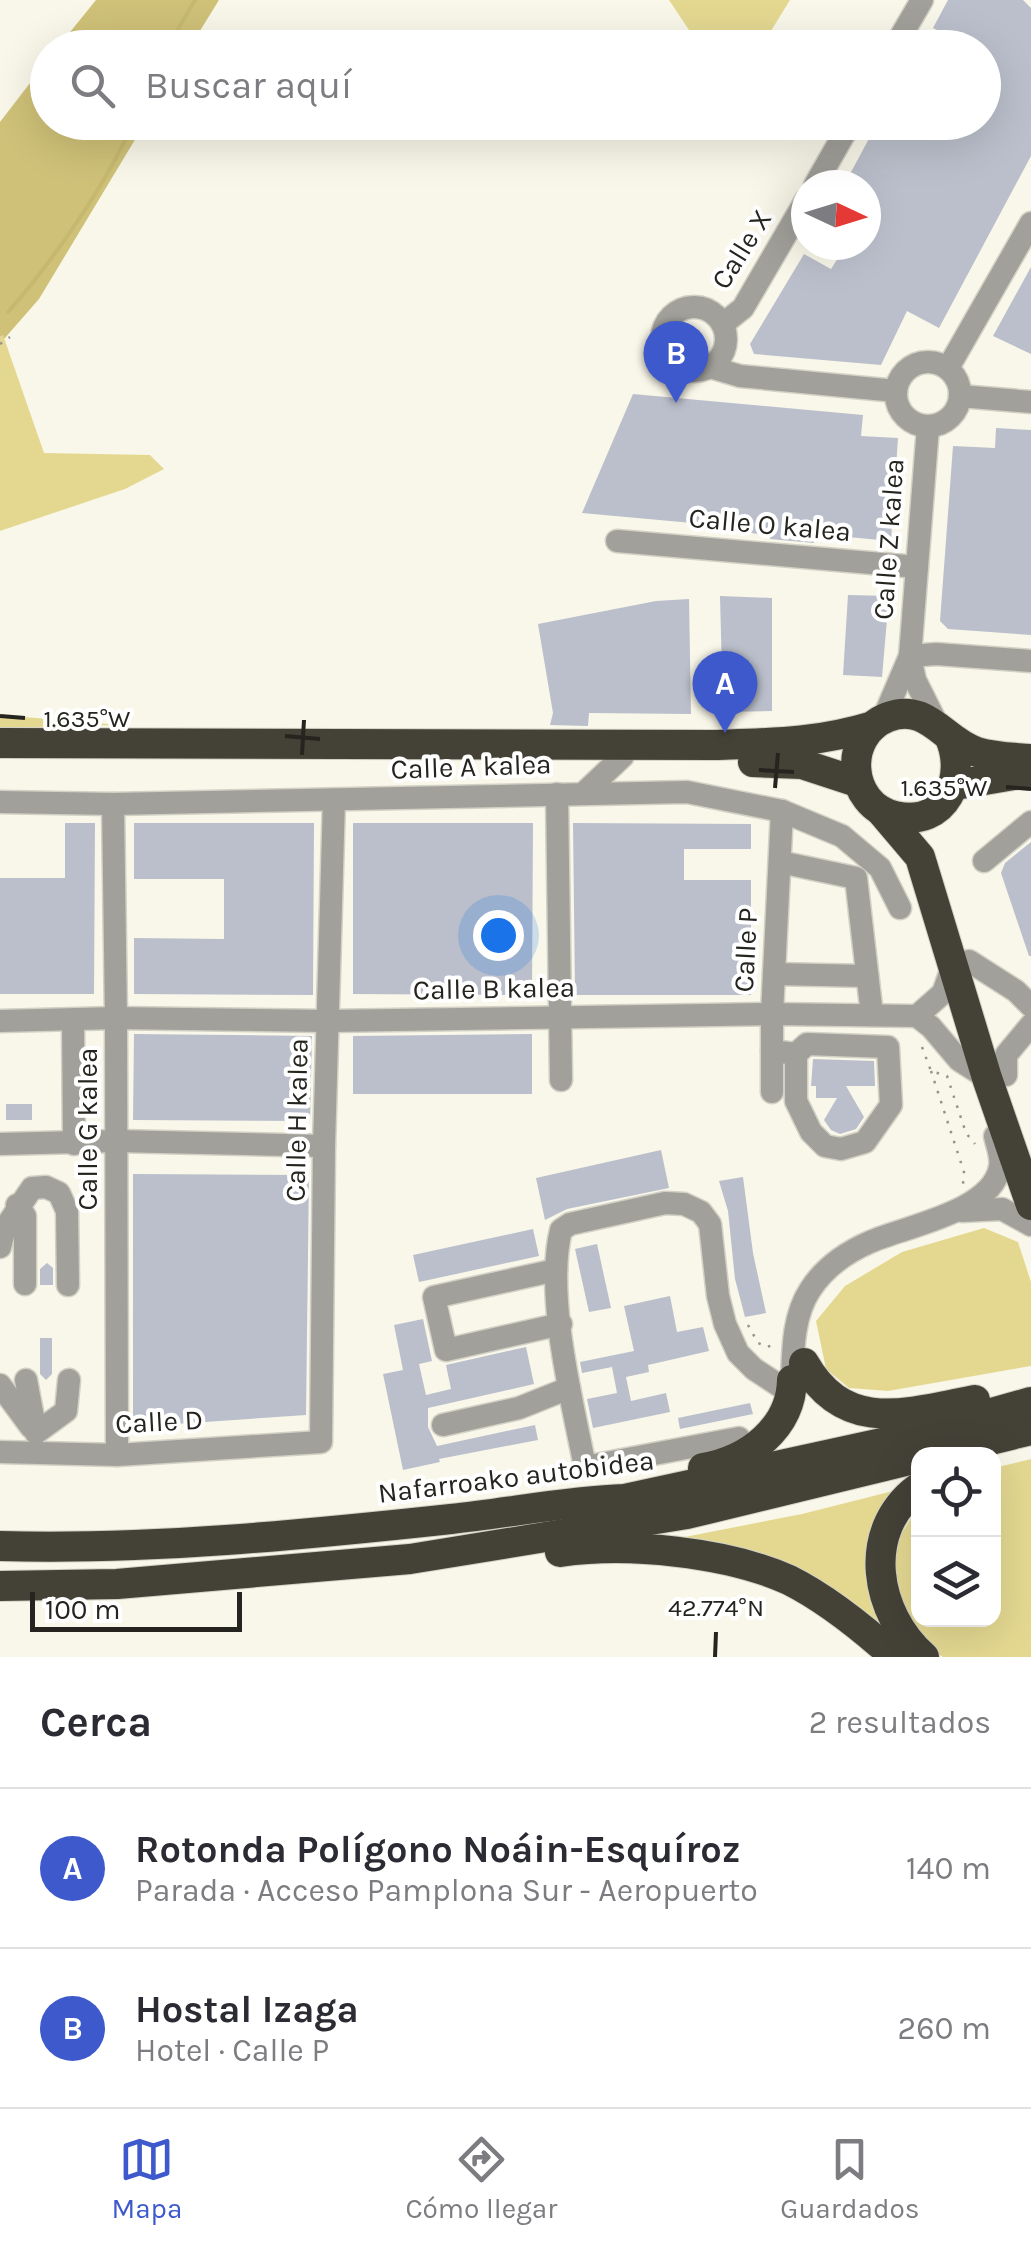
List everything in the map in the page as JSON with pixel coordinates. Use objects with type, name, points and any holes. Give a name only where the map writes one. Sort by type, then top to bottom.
[{"type":"highway","points":[[0,743],[714,745],[816,740],[894,715],[922,716],[974,752],[1031,760]]},
{"type":"highway","points":[[878,722],[857,751],[857,782],[862,793],[920,857],[961,963]]},
{"type":"highway","points":[[0,730],[76,732],[123,743]]},
{"type":"highway","points":[[944,730],[956,752],[958,768],[947,795],[935,863],[1031,1205]]},
{"type":"highway","points":[[0,760],[624,756],[802,764],[857,782]]},
{"type":"highway","points":[[881,811],[911,818],[947,795],[1019,774],[1031,775]]},
{"type":"highway","points":[[996,1076],[1031,1151]]},
{"type":"highway","points":[[586,1500],[624,1482],[711,1467],[736,1458],[781,1423],[791,1381],[838,1404],[876,1414],[901,1414],[1031,1386]]},
{"type":"highway","name":"Nafarroako autobidea","points":[[0,1546],[110,1545],[319,1532],[625,1498],[896,1440],[1031,1402]]},
{"type":"highway","points":[[962,1447],[1031,1430]]},
{"type":"highway","points":[[1001,1455],[1031,1446]]},
{"type":"highway","points":[[0,1586],[117,1584],[410,1559],[687,1514],[911,1460]]},
{"type":"highway","points":[[911,1495],[887,1530],[880,1576],[893,1622],[924,1657]]},
{"type":"highway","points":[[0,1600],[105,1601],[330,1584],[574,1550],[642,1550],[704,1557],[787,1580],[862,1627],[895,1657]]},
{"type":"highway","points":[[828,1606],[881,1657]]},
{"type":"street","points":[[904,30],[922,0]]},
{"type":"street","points":[[824,170],[841,140]]},
{"type":"street","points":[[948,368],[1031,223]]},
{"type":"street","name":"Calle X","points":[[723,324],[743,308],[791,226]]},
{"type":"street","points":[[710,367],[725,348],[723,324],[707,310],[686,308],[676,312],[664,330],[664,351],[679,367],[710,367],[740,376],[896,391]]},
{"type":"street","points":[[922,362],[936,362],[948,368],[957,378],[960,396],[952,416],[928,427],[908,420],[896,402],[900,378],[922,362]]},
{"type":"street","points":[[960,396],[1031,402]]},
{"type":"street","name":"Calle Z kalea","points":[[910,656],[928,427]]},
{"type":"street","name":"Calle O kalea","points":[[617,541],[918,568]]},
{"type":"street","points":[[910,656],[936,654],[1031,661]]},
{"type":"street","points":[[878,722],[910,656]]},
{"type":"street","points":[[910,656],[915,680],[944,730]]},
{"type":"street","points":[[584,794],[624,756]]},
{"type":"street","name":"Calle A kalea","points":[[0,802],[112,804],[686,792],[782,811],[842,836],[880,868],[900,908]]},
{"type":"street","points":[[558,794],[560,1080]]},
{"type":"street","name":"Calle H kalea","points":[[322,1442],[324,1146],[334,800]]},
{"type":"street","name":"Calle G kalea","points":[[112,804],[116,1455]]},
{"type":"street","name":"Calle P","points":[[772,1092],[784,1052],[772,1014],[782,811]]},
{"type":"street","points":[[984,861],[1031,822]]},
{"type":"street","points":[[780,862],[856,878],[872,1015]]},
{"type":"street","points":[[917,1025],[961,963],[1016,991],[1031,1006]]},
{"type":"street","points":[[774,974],[867,976]]},
{"type":"street","name":"Calle B kalea","points":[[0,1021],[772,1014],[872,1015],[917,1025]]},
{"type":"street","points":[[74,1020],[74,1144]]},
{"type":"street","points":[[917,1025],[931,1027],[959,1060],[996,1076]]},
{"type":"street","points":[[738,1438],[586,1467],[560,1324],[556,1270],[561,1230],[570,1224],[665,1203],[684,1204],[701,1212],[710,1224],[718,1296],[726,1328],[738,1353],[791,1381],[800,1311],[820,1276],[846,1254],[954,1212],[993,1184],[1000,1166],[996,1076],[1015,1040],[1031,1025]]},
{"type":"street","points":[[808,1044],[888,1047],[891,1105],[865,1142],[841,1149],[825,1146],[811,1132],[796,1101],[784,1052],[808,1044]]},
{"type":"street","points":[[0,1144],[324,1146]]},
{"type":"street","points":[[0,1247],[5,1228],[32,1188],[59,1193],[66,1211],[68,1285]]},
{"type":"street","points":[[18,1205],[25,1216],[26,1284]]},
{"type":"street","points":[[954,1212],[1002,1209],[1031,1225]]},
{"type":"street","points":[[556,1270],[434,1298],[446,1350],[560,1324]]},
{"type":"street","points":[[26,1380],[38,1443]]},
{"type":"street","points":[[38,1443],[66,1411],[70,1380]]},
{"type":"street","points":[[0,1385],[38,1443]]},
{"type":"street","points":[[443,1425],[519,1408],[570,1388]]},
{"type":"street","name":"Calle D","points":[[0,1452],[38,1443],[116,1455],[322,1442]]},
{"type":"path","points":[[0,344],[10,337]]},
{"type":"path","points":[[917,1025],[928,1066],[931,1071],[947,1076],[966,1132],[972,1142],[981,1144]]},
{"type":"shaded area","points":[[96,0],[219,0],[200,30],[72,30]]},
{"type":"shaded area","points":[[669,0],[790,0],[771,30],[689,30]]},
{"type":"shaded area","points":[[30,83],[30,140],[135,140],[39,299],[4,339],[3,335],[0,337],[0,122]]},
{"type":"shaded area","points":[[3,335],[44,453],[150,455],[164,469],[125,489],[0,531]]},
{"type":"shaded area","points":[[0,715],[120,725],[0,728]]},
{"type":"shaded area","points":[[984,1228],[1018,1242],[1031,1282],[1031,1366],[888,1391],[849,1388],[826,1369],[816,1321],[845,1286],[902,1252]]},
{"type":"shaded area","points":[[1031,1459],[1031,1657],[943,1657],[921,1644],[913,1627],[1001,1627],[1001,1466]]},
{"type":"shaded area","points":[[901,1489],[872,1588],[880,1624],[659,1542],[802,1514]]},
{"type":"shaded area","points":[[911,1518],[911,1623],[892,1583],[895,1544]]},
{"type":"building","points":[[948,0],[1023,0],[1031,8],[1031,156],[939,328],[907,311],[881,365],[754,354],[750,344],[800,260],[815,260],[831,269],[837,260],[881,260],[881,170],[852,170],[868,140],[1001,140],[1001,30],[933,28]]},
{"type":"building","points":[[1031,267],[1031,354],[993,336]]},
{"type":"building","points":[[633,394],[863,415],[861,436],[898,438],[891,541],[815,534],[814,543],[770,539],[692,523],[582,513]]},
{"type":"building","points":[[996,428],[1031,430],[1031,635],[948,629],[940,621],[953,446],[995,448]]},
{"type":"building","points":[[848,595],[889,596],[882,677],[843,675]]},
{"type":"building","points":[[720,596],[772,598],[772,711],[723,712]]},
{"type":"building","points":[[689,599],[691,714],[589,713],[588,726],[550,725],[553,713],[538,624],[656,601]]},
{"type":"building","points":[[65,823],[95,823],[94,994],[0,994],[0,878],[65,878]]},
{"type":"building","points":[[134,823],[314,823],[313,995],[134,994],[134,938],[224,939],[224,879],[134,879]]},
{"type":"building","points":[[353,823],[533,823],[532,995],[353,994]]},
{"type":"building","points":[[573,823],[751,824],[751,849],[684,849],[684,880],[751,880],[751,995],[575,995]]},
{"type":"building","points":[[1031,842],[1029,956],[1001,873],[1005,863]]},
{"type":"building","points":[[134,1034],[312,1036],[310,1121],[133,1120]]},
{"type":"building","points":[[532,1034],[532,1094],[353,1094],[353,1036]]},
{"type":"building","points":[[813,1059],[874,1061],[875,1086],[846,1086],[864,1117],[856,1129],[840,1134],[824,1120],[837,1098],[816,1098],[816,1086],[811,1086]]},
{"type":"building","points":[[6,1104],[32,1104],[32,1120],[6,1120]]},
{"type":"building","points":[[661,1150],[669,1188],[567,1209],[545,1220],[536,1178]]},
{"type":"building","points":[[133,1174],[309,1175],[306,1415],[133,1427]]},
{"type":"building","points":[[743,1177],[766,1313],[745,1317],[735,1279],[728,1211],[719,1181]]},
{"type":"building","points":[[533,1229],[539,1256],[419,1282],[413,1255]]},
{"type":"building","points":[[597,1244],[611,1308],[589,1312],[575,1249]]},
{"type":"building","points":[[47,1263],[53,1268],[53,1285],[40,1285],[40,1269]]},
{"type":"building","points":[[670,1296],[677,1332],[703,1327],[709,1351],[648,1365],[649,1372],[626,1377],[631,1401],[666,1393],[670,1412],[593,1428],[587,1399],[617,1393],[612,1367],[582,1373],[580,1362],[634,1351],[624,1306]]},
{"type":"building","points":[[423,1319],[432,1361],[419,1364],[426,1395],[451,1389],[446,1365],[526,1347],[534,1384],[428,1408],[428,1427],[437,1446],[535,1425],[538,1440],[403,1470],[383,1374],[403,1370],[394,1325]]},
{"type":"building","points":[[40,1338],[52,1338],[52,1374],[46,1380],[40,1374]]},
{"type":"building","points":[[750,1403],[753,1414],[680,1429],[678,1418]]},
{"type":"waterway","points":[[178,30],[195,0]]},
{"type":"waterway","points":[[8,312],[77,222],[125,140]]},
{"type":"place","name":"Hostal Izaga","points":[[676,403]]},
{"type":"place","name":"Rotonda Polígono Noáin-Esquíroz","points":[[725,733]]}]
